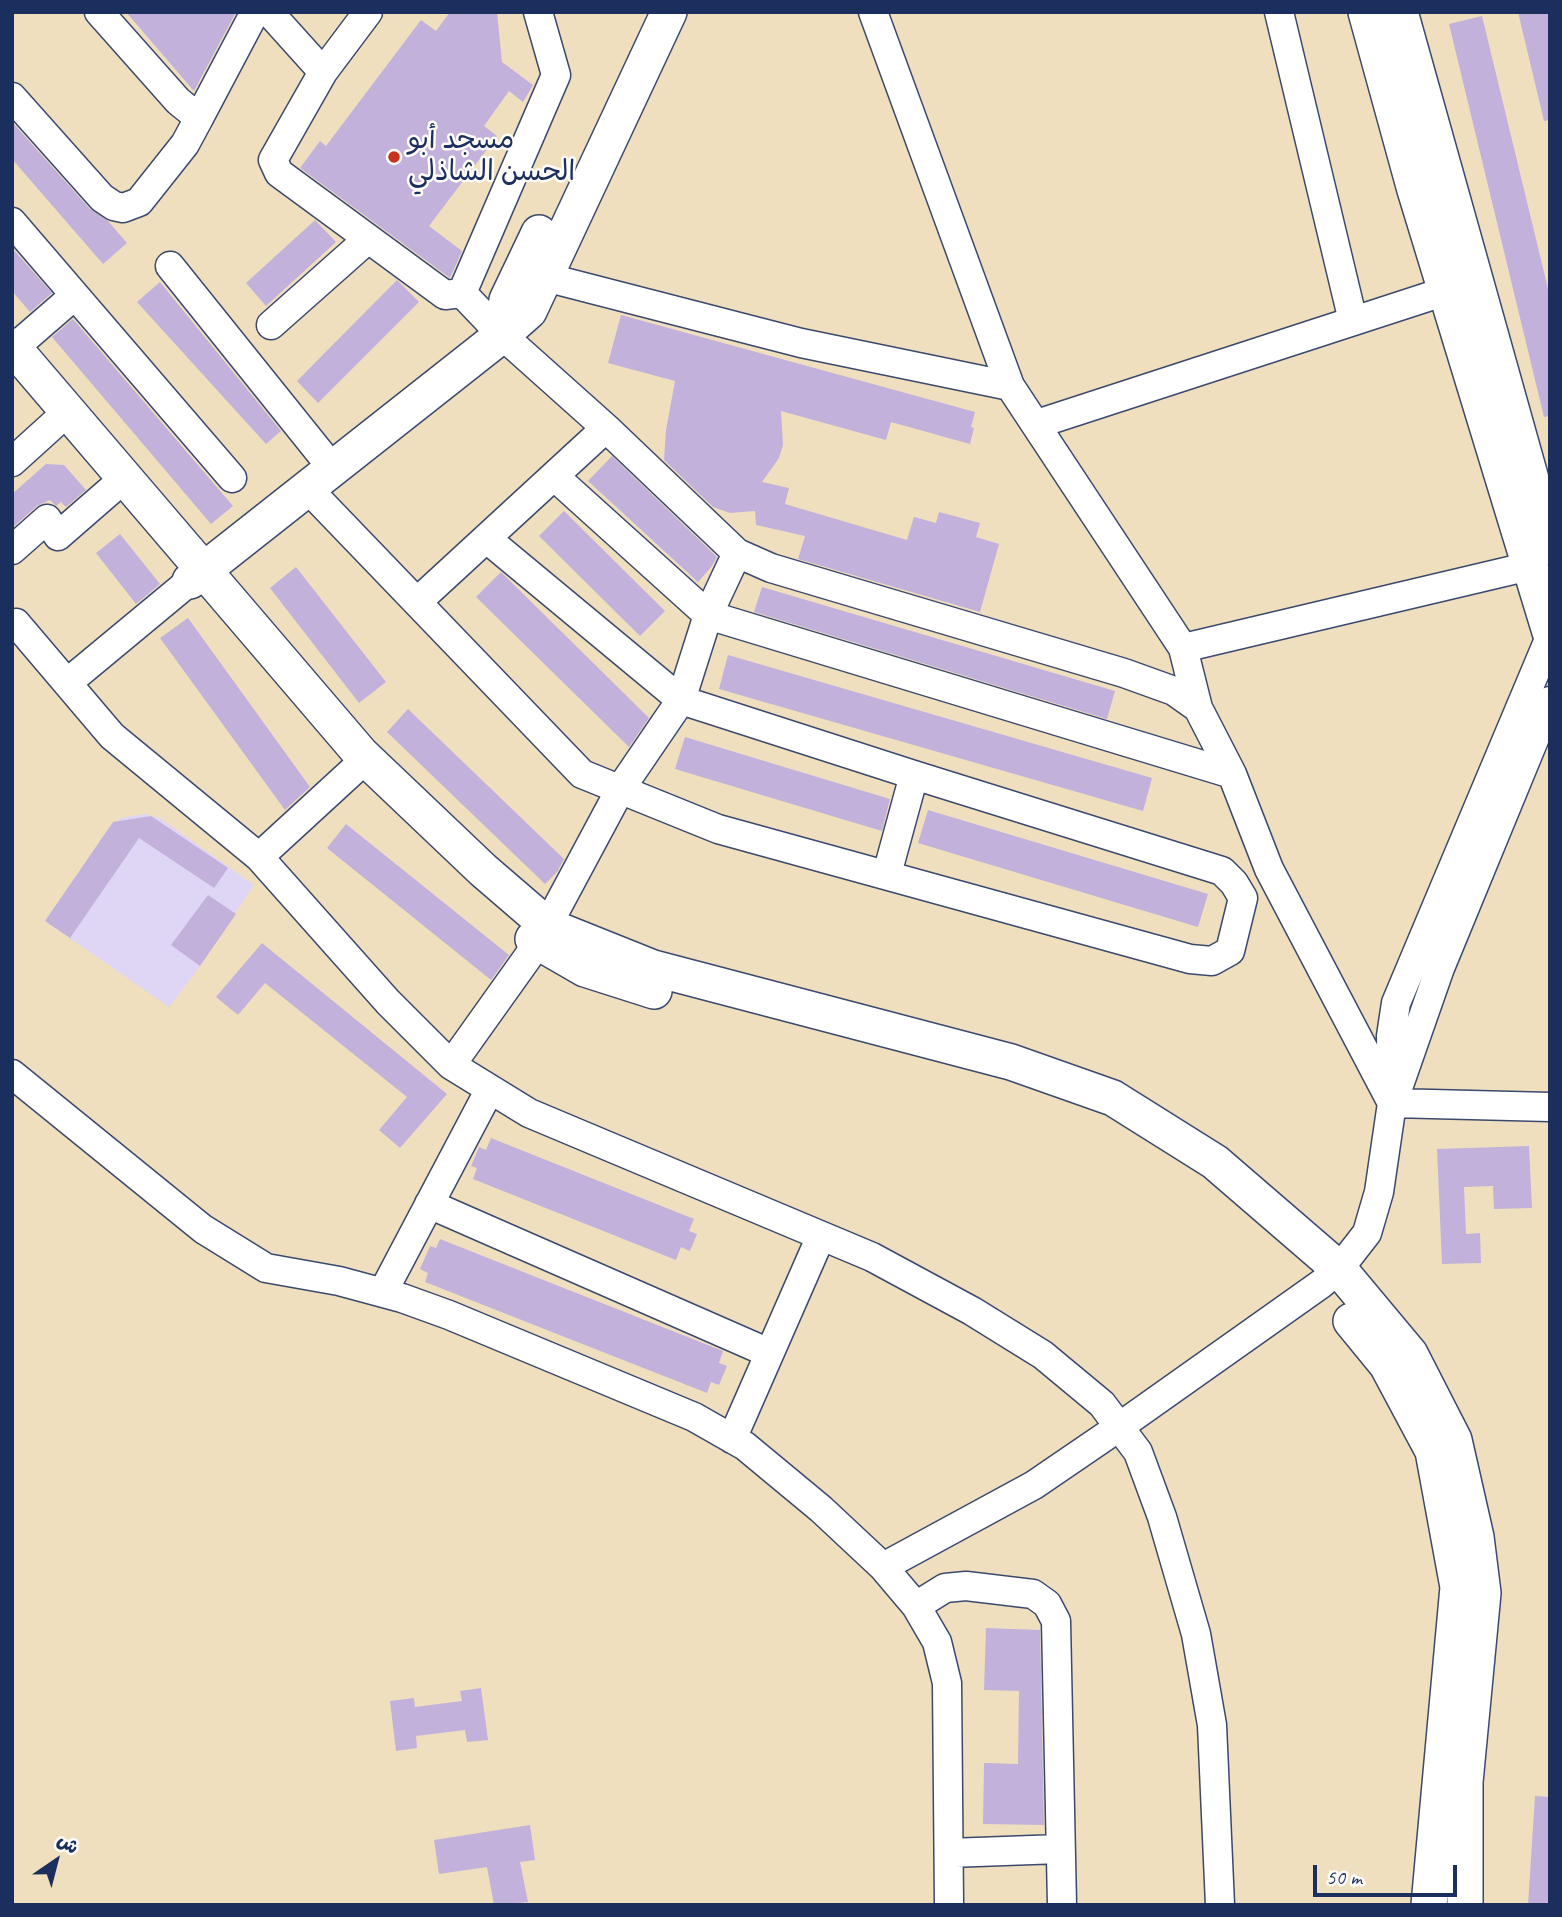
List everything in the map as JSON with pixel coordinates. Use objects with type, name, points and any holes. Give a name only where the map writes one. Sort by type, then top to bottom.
[{"type":"main road","points":[[502,335],[507,300],[645,12]]},
{"type":"main road","points":[[197,575],[529,311],[670,12]]},
{"type":"main road","points":[[1366,12],[1446,291],[1540,557]]},
{"type":"main road","points":[[1400,12],[1540,557],[1550,635]]},
{"type":"main road","points":[[13,357],[54,424],[112,489],[197,575],[361,754],[483,870],[543,934]]},
{"type":"main road","points":[[13,357],[357,767],[423,840],[543,934],[653,968],[1011,1062],[1113,1098],[1215,1162],[1410,1354],[1454,1440],[1476,1538],[1483,1593],[1465,1782],[1465,1905]]},
{"type":"main road","points":[[1330,1276],[1387,1365],[1433,1451],[1458,1587],[1429,1905]]},
{"type":"street","points":[[99,12],[178,101],[199,118]]},
{"type":"street","points":[[12,97],[102,198],[123,208],[139,202],[185,144],[255,12]]},
{"type":"street","points":[[269,12],[323,72]]},
{"type":"street","points":[[368,12],[323,72],[273,160],[279,173],[444,295],[462,293]]},
{"type":"street","points":[[462,293],[556,75],[538,12]]},
{"type":"street","points":[[873,12],[1010,386],[1184,648],[1198,708],[1232,774],[1269,869],[1392,1103]]},
{"type":"street","points":[[1279,12],[1353,321]]},
{"type":"street","points":[[12,222],[232,478]]},
{"type":"street","points":[[271,325],[368,240]]},
{"type":"street","points":[[170,266],[320,479],[417,602],[582,774],[718,829],[1190,959],[1212,961],[1230,951],[1242,898],[1234,883],[1222,871],[681,700],[487,539]]},
{"type":"street","points":[[545,277],[801,343],[1010,386]]},
{"type":"street","points":[[1037,425],[1446,291]]},
{"type":"street","points":[[462,293],[502,335],[606,428],[737,553],[771,568],[1124,673],[1174,691],[1198,708]]},
{"type":"street","points":[[13,357],[74,296]]},
{"type":"street","points":[[12,462],[54,424]]},
{"type":"street","points":[[417,602],[606,428]]},
{"type":"street","points":[[554,476],[708,615],[1232,774]]},
{"type":"street","points":[[12,550],[47,519],[58,537],[112,489]]},
{"type":"street","points":[[451,1065],[543,934],[621,788],[681,700],[708,615],[737,553]]},
{"type":"street","points":[[1184,648],[1540,557]]},
{"type":"street","points":[[67,683],[197,575]]},
{"type":"street","points":[[14,623],[112,736],[259,857],[388,1002],[451,1065],[529,1113],[872,1257],[972,1311],[1043,1355],[1102,1404],[1138,1452],[1162,1517],[1196,1634],[1212,1725],[1220,1905]]},
{"type":"street","points":[[883,1567],[1034,1485],[1119,1427],[1330,1276],[1367,1233],[1379,1192],[1392,1103],[1391,1036],[1396,1003],[1550,635]]},
{"type":"street","points":[[1392,1103],[1440,968],[1550,701]]},
{"type":"street","points":[[259,857],[357,767]]},
{"type":"street","points":[[887,874],[914,775]]},
{"type":"street","points":[[1234,883],[1269,869]]},
{"type":"street","points":[[12,1074],[203,1230],[266,1268],[340,1280],[383,1292],[449,1315],[694,1417],[745,1446],[821,1509],[883,1567],[916,1606],[937,1642],[947,1683],[949,1905]]},
{"type":"street","points":[[383,1292],[489,1089]]},
{"type":"street","points":[[1392,1103],[1550,1107]]},
{"type":"street","points":[[429,1204],[769,1353]]},
{"type":"street","points":[[732,1438],[821,1236]]},
{"type":"street","points":[[916,1606],[945,1588],[966,1586],[1032,1594],[1047,1604],[1056,1621],[1062,1905]]},
{"type":"street","points":[[949,1853],[1060,1849]]},
{"type":"shaded area","points":[[146,814],[161,819],[254,885],[169,1007],[45,921],[109,829],[121,818]]},
{"type":"building","points":[[126,12],[236,12],[194,91]]},
{"type":"building","name":"مسجد أبو الحسن الشاذلي","points":[[450,12],[497,12],[502,62],[533,85],[523,102],[509,91],[484,126],[497,136],[429,226],[462,251],[450,278],[300,168],[320,141],[326,146],[421,20],[436,31]]},
{"type":"building","points":[[1518,12],[1550,12],[1550,120],[1544,121]]},
{"type":"building","points":[[1482,16],[1550,297],[1550,416],[1544,417],[1449,24]]},
{"type":"building","points":[[12,122],[90,209],[108,221],[127,243],[103,264],[12,159]]},
{"type":"building","points":[[315,220],[336,242],[266,306],[246,283]]},
{"type":"building","points":[[12,248],[52,293],[30,312],[12,291]]},
{"type":"building","points":[[397,280],[419,302],[318,403],[297,381]]},
{"type":"building","points":[[160,282],[281,431],[266,444],[137,302]]},
{"type":"building","points":[[621,315],[975,412],[970,444],[891,422],[886,440],[781,411],[783,445],[779,458],[762,482],[789,488],[785,504],[907,540],[914,517],[936,523],[939,512],[980,523],[976,537],[999,544],[980,612],[798,559],[805,536],[756,525],[755,511],[730,513],[713,507],[664,460],[666,430],[675,381],[608,363]]},
{"type":"building","points":[[73,319],[233,506],[211,524],[52,337]]},
{"type":"building","points":[[612,456],[717,557],[698,582],[588,481]]},
{"type":"building","points":[[46,464],[64,465],[86,490],[66,507],[61,502],[56,506],[50,500],[37,506],[12,528],[12,494]]},
{"type":"building","points":[[564,511],[665,611],[640,636],[539,536]]},
{"type":"building","points":[[120,534],[160,584],[136,604],[96,553]]},
{"type":"building","points":[[296,567],[386,682],[359,703],[270,588]]},
{"type":"building","points":[[501,572],[649,718],[629,747],[476,597]]},
{"type":"building","points":[[762,587],[1115,691],[1107,719],[754,612]]},
{"type":"building","points":[[188,618],[310,787],[285,810],[160,638]]},
{"type":"building","points":[[728,655],[1152,778],[1143,811],[719,689]]},
{"type":"building","points":[[408,709],[564,859],[557,872],[545,884],[387,732]]},
{"type":"building","points":[[685,737],[890,799],[882,831],[675,769]]},
{"type":"building","points":[[928,810],[1208,894],[1198,927],[918,843]]},
{"type":"building","points":[[151,816],[228,868],[214,888],[139,838],[70,938],[45,921],[113,822]]},
{"type":"building","points":[[346,824],[509,955],[491,980],[327,848]]},
{"type":"building","points":[[208,895],[236,914],[200,966],[171,945]]},
{"type":"building","points":[[262,943],[447,1094],[400,1148],[379,1130],[407,1097],[265,983],[238,1015],[216,997]]},
{"type":"building","points":[[491,1138],[694,1219],[689,1231],[697,1234],[690,1251],[681,1247],[676,1260],[473,1179],[477,1168],[471,1166],[479,1147],[486,1150]]},
{"type":"building","points":[[1529,1146],[1532,1208],[1494,1209],[1493,1186],[1464,1187],[1466,1234],[1480,1233],[1481,1263],[1442,1264],[1437,1149]]},
{"type":"building","points":[[440,1239],[723,1351],[719,1363],[727,1366],[719,1385],[711,1382],[707,1393],[425,1282],[428,1273],[420,1269],[430,1246],[436,1248]]},
{"type":"building","points":[[986,1628],[1040,1630],[1044,1825],[983,1824],[984,1763],[1018,1764],[1019,1691],[984,1690]]},
{"type":"building","points":[[481,1688],[488,1740],[467,1742],[465,1730],[416,1736],[417,1748],[396,1751],[390,1701],[414,1698],[415,1707],[462,1701],[460,1691]]},
{"type":"building","points":[[1535,1796],[1550,1797],[1550,1905],[1528,1905]]},
{"type":"building","points":[[530,1825],[535,1860],[520,1862],[528,1902],[494,1905],[487,1867],[439,1874],[434,1840]]},
{"type":"place","name":"مسجد أبو الحسن الشاذلي","points":[[394,157]]}]
